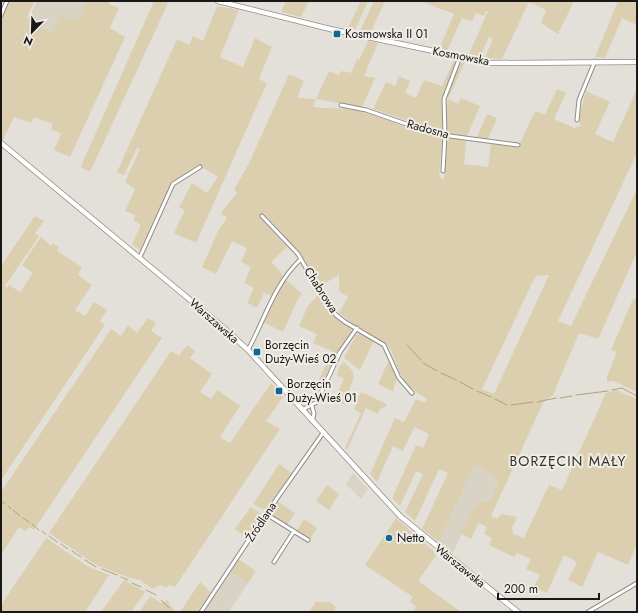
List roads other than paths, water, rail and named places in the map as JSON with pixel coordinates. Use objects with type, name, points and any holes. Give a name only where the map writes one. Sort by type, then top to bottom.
[{"type":"main road","name":"Kosmowska","points":[[218,1],[330,29],[490,63],[595,61],[637,62]]},
{"type":"main road","name":"Warszawska","points":[[1,143],[140,257],[248,350],[400,516],[518,612]]},
{"type":"street","points":[[1,15],[7,1]]},
{"type":"street","points":[[443,171],[445,135],[444,99],[460,57]]},
{"type":"street","points":[[577,120],[579,100],[595,61]]},
{"type":"street","name":"Radosna","points":[[341,105],[366,110],[421,130],[445,135],[518,145]]},
{"type":"street","points":[[140,257],[173,184],[200,167]]},
{"type":"street","name":"Chabrowa","points":[[262,216],[301,259],[330,308],[345,322],[384,345],[399,378],[412,393]]},
{"type":"street","points":[[248,350],[279,286],[287,274],[301,259]]},
{"type":"street","points":[[302,410],[305,407],[312,406],[317,402],[340,352],[356,328]]},
{"type":"street","points":[[312,406],[314,414],[312,421]]},
{"type":"street","name":"Źródlana","points":[[201,612],[266,514],[323,433]]},
{"type":"street","points":[[266,514],[308,540]]},
{"type":"street","points":[[274,562],[294,532]]},
{"type":"street","points":[[588,612],[637,583]]},
{"type":"waterway","points":[[407,345],[421,360]]},
{"type":"waterway","points":[[423,363],[437,371]]},
{"type":"waterway","points":[[441,373],[456,380]]},
{"type":"waterway","points":[[460,382],[473,389]]},
{"type":"waterway","points":[[612,390],[622,388],[637,396]]},
{"type":"waterway","points":[[477,391],[491,397]]},
{"type":"waterway","points":[[576,395],[608,391]]},
{"type":"waterway","points":[[560,398],[572,396]]},
{"type":"waterway","points":[[537,402],[556,398]]},
{"type":"waterway","points":[[495,399],[507,405]]},
{"type":"waterway","points":[[511,405],[533,402]]},
{"type":"waterway","points":[[1,501],[5,504]]},
{"type":"waterway","points":[[8,506],[11,509]]},
{"type":"waterway","points":[[13,510],[20,516]]},
{"type":"waterway","points":[[23,518],[29,522]]},
{"type":"waterway","points":[[32,524],[39,530]]},
{"type":"waterway","points":[[42,531],[46,534]]},
{"type":"waterway","points":[[49,536],[57,542]]},
{"type":"waterway","points":[[61,544],[68,549]]},
{"type":"waterway","points":[[72,551],[81,557]]},
{"type":"waterway","points":[[85,560],[96,567]]},
{"type":"waterway","points":[[102,569],[117,575]]},
{"type":"waterway","points":[[121,577],[128,580]]},
{"type":"waterway","points":[[132,583],[141,587]]},
{"type":"waterway","points":[[146,590],[156,595]]},
{"type":"waterway","points":[[161,600],[169,608]]},
{"type":"place","name":"Kosmowska II 01","points":[[337,34]]},
{"type":"place","name":"Borzęcin Duży-Wieś 02","points":[[257,352]]},
{"type":"place","name":"Borzęcin Duży-Wieś 01","points":[[279,391]]},
{"type":"place","name":"Netto","points":[[389,538]]},
{"type":"district","name":"BORZĘCIN MAŁY","points":[[568,461]]}]
